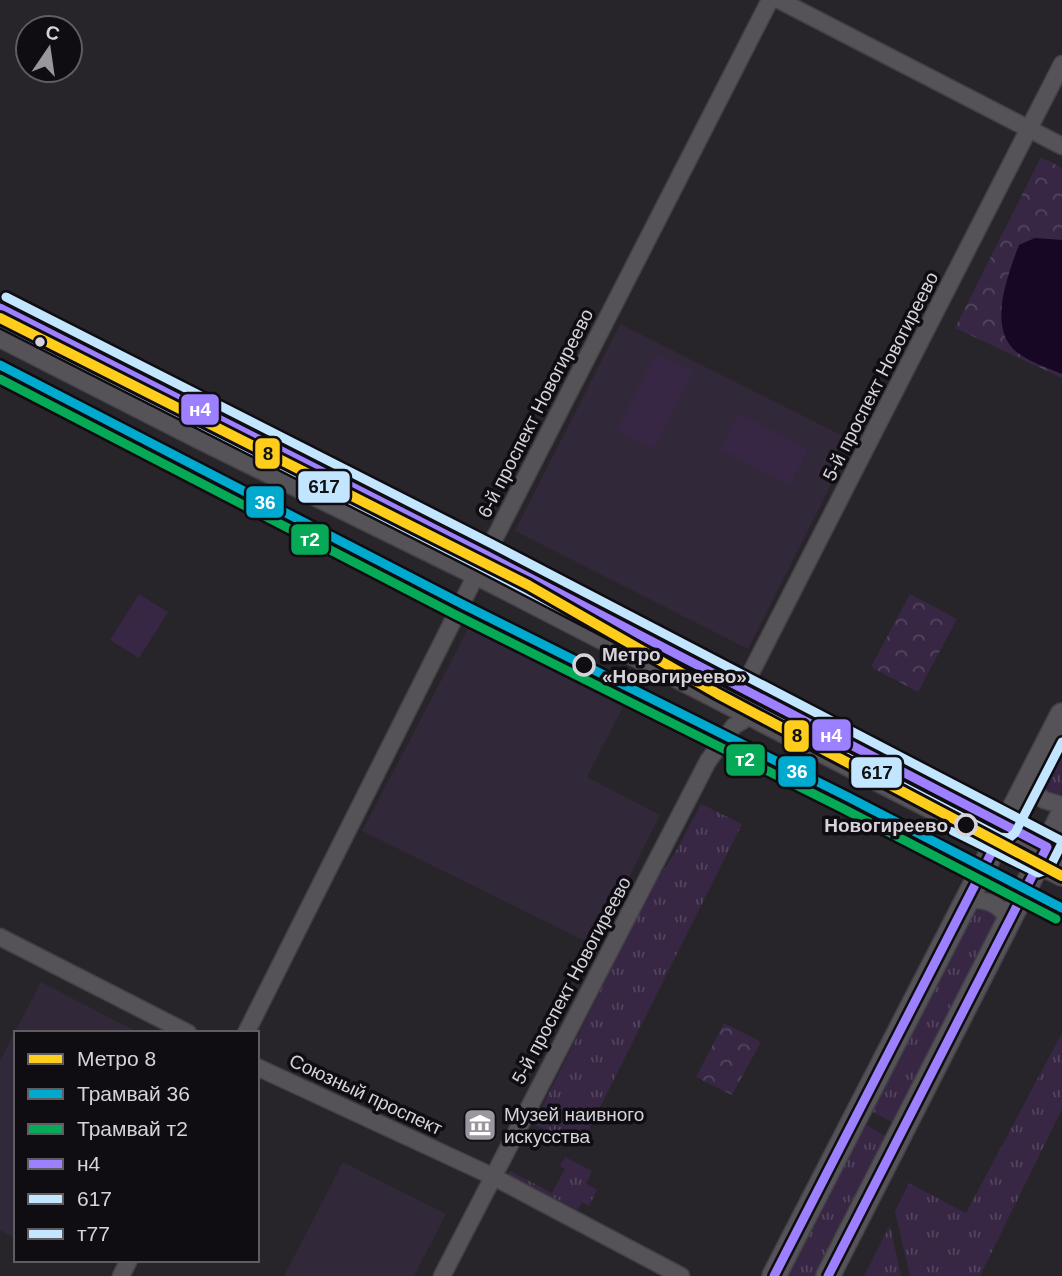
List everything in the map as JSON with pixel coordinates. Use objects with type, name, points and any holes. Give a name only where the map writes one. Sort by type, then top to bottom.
[{"type":"main road","points":[[0,309],[743,703],[1049,855],[1062,874]]},
{"type":"main road","points":[[0,335],[200,437],[482,564]]},
{"type":"main road","points":[[774,1276],[1062,715]]},
{"type":"main road","points":[[828,1276],[1010,920],[1049,855],[1062,816]]},
{"type":"street","name":"6-й проспект Новогиреево","points":[[247,1031],[770,0]]},
{"type":"street","points":[[779,0],[1062,146]]},
{"type":"street","name":"5-й проспект Новогиреево","points":[[442,1276],[705,766],[734,726],[743,703],[1062,64]]},
{"type":"street","points":[[1026,785],[1044,800],[1062,805]]},
{"type":"street","points":[[967,900],[981,899],[993,903],[1003,910],[1010,920]]},
{"type":"street","points":[[0,937],[184,1031]]},
{"type":"street","name":"Союзный проспект","points":[[259,1069],[492,1176],[681,1276]]},
{"type":"shaded area","points":[[1035,238],[1062,240],[1062,374],[1018,353],[1008,343],[1003,330],[1002,301],[1014,257],[1019,245]]},
{"type":"shaded area","points":[[620,324],[853,441],[748,649],[515,531]]},
{"type":"shaded area","points":[[468,629],[623,707],[587,777],[660,815],[595,946],[362,831]]},
{"type":"shaded area","points":[[41,982],[135,1031],[16,1031]]},
{"type":"shaded area","points":[[14,1034],[14,1238],[0,1230],[0,1061]]},
{"type":"shaded area","points":[[343,1162],[446,1214],[414,1276],[284,1276]]},
{"type":"green space","points":[[1041,157],[1062,168],[1062,378],[955,328]]},
{"type":"green space","points":[[656,353],[693,372],[654,449],[617,430]]},
{"type":"green space","points":[[739,413],[808,449],[790,485],[720,449]]},
{"type":"green space","points":[[139,594],[168,612],[139,658],[110,640]]},
{"type":"green space","points":[[910,594],[957,619],[918,692],[871,667]]},
{"type":"green space","points":[[1062,738],[1062,791],[1058,799],[1037,788]]},
{"type":"green space","points":[[701,804],[742,824],[584,1139],[578,1137],[573,1145],[533,1124],[657,879],[675,853]]},
{"type":"green space","points":[[977,906],[999,917],[894,1123],[871,1111]]},
{"type":"green space","points":[[724,1023],[761,1042],[732,1095],[696,1077]]},
{"type":"green space","points":[[1062,1033],[1062,1109],[980,1276],[910,1276],[895,1211],[909,1183],[966,1213]]},
{"type":"green space","points":[[865,1124],[887,1137],[815,1276],[786,1276]]},
{"type":"green space","points":[[565,1157],[592,1171],[586,1184],[597,1190],[589,1206],[582,1202],[578,1210],[508,1174],[510,1171],[552,1193],[565,1169],[560,1166]]},
{"type":"green space","points":[[890,1225],[901,1276],[864,1276]]},
{"type":"metro line","name":"8","points":[[0,318],[528,585],[718,694],[1062,876]]},
{"type":"tram line","name":"36","points":[[0,365],[462,604],[848,797],[1062,908]]},
{"type":"tram line","name":"т2","points":[[0,379],[456,615],[842,808],[1056,919]]},
{"type":"transit line","name":"т77","points":[[6,297],[492,544],[1062,841]]},
{"type":"transit line","name":"н4","points":[[0,308],[486,555],[1047,847],[828,1276]]},
{"type":"transit line","name":"617","points":[[0,322],[480,566],[1000,837],[1009,838],[1015,833],[1062,742]]},
{"type":"transit line","name":"н4","points":[[774,1276],[998,840],[949,815]]},
{"type":"transit line","name":"617","points":[[953,831],[1038,873],[1049,869],[1062,843]]},
{"type":"place","name":"Метро «Новогиреево»","points":[[584,665]]},
{"type":"place","name":"Новогиреево","points":[[966,825]]},
{"type":"place","name":"Музей наивного искусства","points":[[480,1125]]}]
